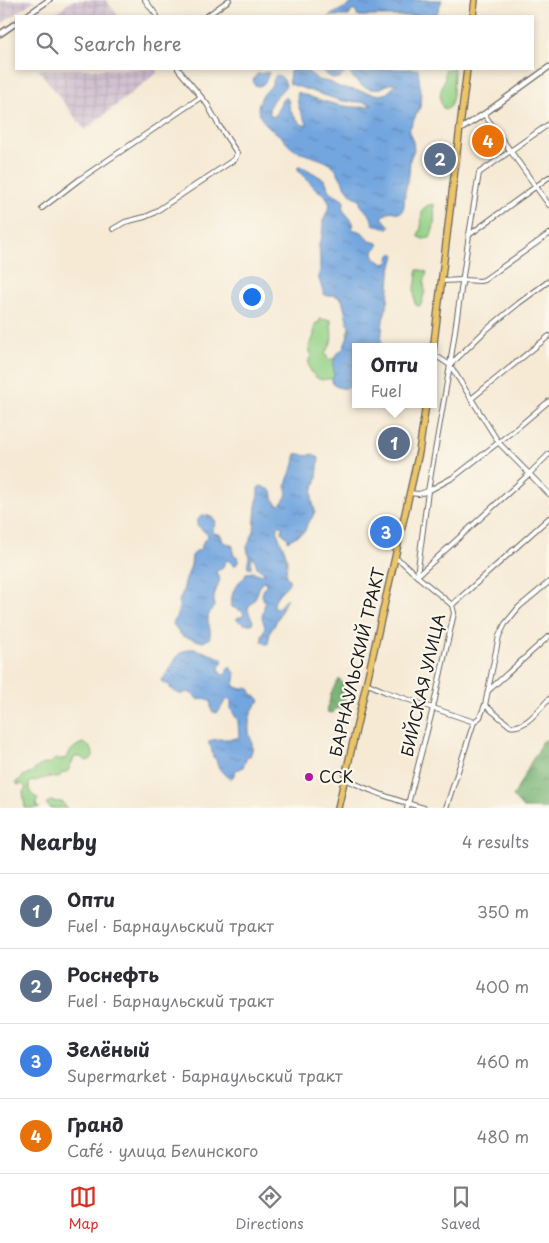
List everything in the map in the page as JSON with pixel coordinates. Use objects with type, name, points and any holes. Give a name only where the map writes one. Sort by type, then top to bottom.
[{"type":"main road","points":[[473,15],[475,0]]},
{"type":"main road","points":[[434,343],[467,70]]},
{"type":"main road","name":"БАРНАУЛЬСКИЙ ТРАКТ","points":[[338,808],[419,452],[425,408]]},
{"type":"street","points":[[27,15],[48,0]]},
{"type":"street","points":[[145,0],[156,15]]},
{"type":"street","points":[[208,15],[229,0]]},
{"type":"street","points":[[0,34],[15,24]]},
{"type":"street","points":[[461,129],[549,66]]},
{"type":"street","points":[[113,229],[125,222],[152,214],[235,159],[237,153],[207,104],[179,70]]},
{"type":"street","points":[[42,208],[80,179],[201,97]]},
{"type":"street","points":[[484,114],[549,205]]},
{"type":"street","points":[[417,576],[428,492],[450,365],[479,173],[549,124]]},
{"type":"street","points":[[469,235],[549,177]]},
{"type":"street","points":[[442,281],[484,280],[549,234]]},
{"type":"street","points":[[450,365],[486,330],[549,281]]},
{"type":"street","points":[[471,399],[549,336]]},
{"type":"street","points":[[437,355],[450,365],[499,443],[549,494]]},
{"type":"street","points":[[409,494],[428,492],[454,477],[518,428],[549,401]]},
{"type":"street","points":[[417,576],[549,454]]},
{"type":"street","name":"БИЙСКАЯ УЛИЦА","points":[[407,806],[433,708],[454,613],[452,605],[549,518]]},
{"type":"street","points":[[395,558],[452,605]]},
{"type":"street","points":[[446,808],[474,722],[480,717],[485,705],[499,636],[505,624],[519,607],[549,582]]},
{"type":"street","points":[[488,691],[549,636]]},
{"type":"street","points":[[366,683],[386,692],[474,722]]},
{"type":"street","points":[[485,705],[510,726],[516,727],[526,722],[549,699]]},
{"type":"street","points":[[344,779],[407,806],[424,808]]},
{"type":"shaded area","points":[[0,0],[35,0],[0,25]]},
{"type":"shaded area","points":[[73,0],[106,0],[117,15],[52,15]]},
{"type":"shaded area","points":[[39,70],[157,70],[158,72],[85,130]]},
{"type":"green space","points":[[445,70],[454,70],[453,96],[450,107],[447,109],[443,108],[440,98]]},
{"type":"green space","points":[[434,204],[432,234],[430,238],[420,238],[418,235],[421,228],[423,209]]},
{"type":"green space","points":[[334,247],[337,247],[363,267],[365,274],[372,278],[372,289],[374,292],[373,300],[368,305],[372,312],[370,328],[364,343],[352,343],[352,377],[343,382],[334,379],[319,379],[311,372],[309,366],[311,356],[309,346],[314,337],[316,323],[320,322],[320,319],[331,320],[331,341],[325,353],[329,360],[339,356],[349,341],[347,334],[351,324],[350,312],[347,309],[346,301],[334,295],[333,288],[322,285],[319,278],[319,274],[326,271],[327,268],[324,251],[327,249],[334,250]]},
{"type":"green space","points":[[417,270],[427,272],[424,283],[425,291],[421,305],[418,306],[415,304],[414,287]]},
{"type":"green space","points":[[339,679],[347,689],[342,709],[336,708],[333,713],[327,712],[331,693]]},
{"type":"green space","points":[[549,739],[549,808],[523,808],[513,797],[541,742]]},
{"type":"green space","points":[[83,743],[89,746],[93,753],[91,759],[87,761],[81,757],[75,757],[68,771],[58,778],[50,777],[30,782],[30,790],[38,798],[36,803],[37,807],[40,808],[25,808],[23,792],[26,788],[22,784],[18,785],[16,782],[42,765],[51,763],[55,759],[65,759],[72,749]]},
{"type":"green space","points":[[50,801],[62,802],[67,808],[50,808],[47,803]]},
{"type":"water","points":[[355,0],[442,0],[436,15],[357,15],[357,12],[354,10],[350,15],[331,15]]},
{"type":"water","points":[[306,70],[318,80],[330,82],[339,87],[381,95],[387,93],[397,84],[389,84],[378,89],[366,87],[358,83],[353,77],[351,74],[353,70],[418,70],[421,95],[420,107],[409,130],[414,150],[410,159],[404,206],[399,213],[391,211],[382,217],[389,228],[373,224],[371,217],[360,204],[361,200],[348,191],[332,165],[293,148],[262,120],[258,110],[262,96],[271,86],[276,75],[285,81],[286,85],[273,100],[269,108],[272,117],[275,116],[282,100],[286,97],[290,109],[297,120],[303,125],[307,125],[298,104],[298,92],[345,106],[364,107],[372,105],[339,100],[290,84],[290,71]]},
{"type":"water","points":[[321,70],[348,70],[336,79]]},
{"type":"water","points":[[269,72],[264,83],[260,86],[254,84],[253,80],[257,74]]},
{"type":"water","points":[[298,167],[305,168],[325,180],[330,191],[343,199],[343,210],[353,222],[352,229],[362,232],[370,241],[378,243],[379,246],[373,251],[377,259],[385,264],[388,262],[390,255],[393,253],[395,255],[390,273],[388,302],[383,320],[381,343],[352,343],[352,386],[347,388],[338,387],[332,381],[334,374],[333,364],[337,354],[343,349],[350,331],[342,300],[341,297],[324,294],[318,276],[320,270],[319,244],[322,237],[323,221],[330,205],[326,196],[316,189],[298,170]]},
{"type":"water","points":[[296,454],[307,456],[313,454],[319,458],[317,478],[312,492],[315,511],[305,531],[288,541],[288,538],[282,533],[282,526],[278,526],[279,538],[287,557],[286,576],[289,579],[289,583],[275,600],[274,608],[277,609],[287,598],[270,632],[268,644],[265,644],[262,641],[265,627],[262,617],[265,603],[262,595],[266,585],[265,581],[262,582],[255,599],[248,609],[253,621],[252,624],[244,624],[236,619],[244,614],[242,611],[232,607],[233,591],[246,573],[253,572],[263,575],[265,572],[257,568],[253,558],[251,560],[251,568],[247,567],[249,557],[247,547],[254,531],[258,488],[261,486],[270,490],[273,493],[276,504],[280,505],[286,495],[286,486]]},
{"type":"water","points":[[202,515],[210,516],[216,521],[214,533],[221,535],[223,542],[233,546],[233,554],[239,558],[236,565],[233,565],[228,560],[222,569],[216,573],[220,579],[214,596],[214,607],[208,616],[210,634],[209,639],[203,642],[182,636],[173,624],[179,611],[179,601],[191,565],[192,556],[196,551],[200,550],[208,535],[197,525],[197,521]]},
{"type":"water","points":[[189,649],[196,649],[221,658],[223,661],[219,669],[221,674],[224,675],[230,667],[236,678],[234,686],[241,689],[248,687],[251,693],[260,701],[252,711],[249,723],[252,744],[250,756],[247,757],[243,767],[236,770],[230,779],[219,768],[209,745],[209,741],[239,737],[238,721],[231,709],[229,699],[217,713],[213,712],[211,702],[205,698],[198,700],[190,693],[178,693],[170,688],[170,685],[161,681],[179,654]]},
{"type":"place","name":"Гранд","points":[[488,141]]},
{"type":"place","name":"Роснефть","points":[[440,159]]},
{"type":"place","name":"Опти","points":[[394,443]]},
{"type":"place","name":"Зелёный","points":[[386,532]]},
{"type":"place","name":"ССК","points":[[309,777]]}]
